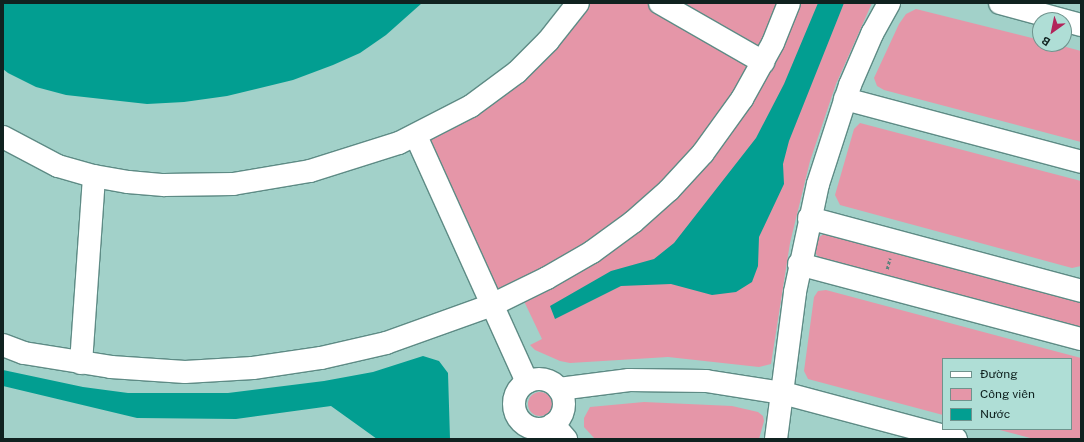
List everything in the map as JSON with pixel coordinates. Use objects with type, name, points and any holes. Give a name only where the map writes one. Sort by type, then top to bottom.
[{"type":"street","points":[[3,137],[42,159],[94,176],[164,185],[257,181],[346,161],[416,136],[457,115],[500,86],[541,48],[578,3]]},
{"type":"street","points":[[660,3],[763,62]]},
{"type":"street","points":[[3,345],[24,353],[81,363],[148,371],[185,372],[287,364],[386,343],[492,305],[571,265],[614,237],[652,206],[688,171],[718,135],[763,62],[789,3]]},
{"type":"street","points":[[776,439],[799,264],[809,218],[845,99],[872,34],[889,3]]},
{"type":"street","points":[[1000,3],[1081,24]]},
{"type":"street","points":[[845,99],[1081,162]]},
{"type":"street","points":[[416,136],[527,382]]},
{"type":"street","points":[[81,363],[94,176]]},
{"type":"street","points":[[809,218],[1081,291]]},
{"type":"street","points":[[799,264],[1081,338]]},
{"type":"street","points":[[559,389],[563,408],[560,417],[559,432],[540,428],[521,432],[515,403],[518,390],[527,382],[542,379],[559,389],[629,380],[667,379],[706,382],[783,393],[956,439]]},
{"type":"path","points":[[883,254],[898,258]]},
{"type":"path","points":[[885,277],[890,256]]},
{"type":"path","points":[[880,268],[894,272]]},
{"type":"green space","points":[[586,3],[648,3],[743,58],[747,61],[749,71],[680,170],[589,247],[498,291],[494,288],[430,141]]},
{"type":"green space","points":[[674,3],[783,3],[761,45],[756,47]]},
{"type":"green space","points":[[796,3],[872,3],[836,84],[810,161],[790,243],[771,364],[759,367],[668,357],[570,363],[560,361],[535,350],[530,345],[542,339],[523,299],[657,213]]},
{"type":"green space","points":[[916,9],[1032,38],[1032,52],[1072,52],[1072,49],[1081,51],[1081,142],[884,90],[877,86],[874,78],[899,24],[906,14]]},
{"type":"green space","points":[[860,123],[1081,181],[1081,266],[1072,268],[840,205],[835,195],[854,129]]},
{"type":"green space","points":[[827,232],[1081,299],[1081,328],[819,258],[814,251],[816,239]]},
{"type":"green space","points":[[826,290],[1081,358],[1081,439],[1034,439],[1000,430],[1072,430],[1072,358],[942,358],[942,415],[808,379],[804,371],[814,297],[818,291]]},
{"type":"green space","points":[[540,392],[549,395],[552,404],[549,413],[540,416],[531,413],[528,404],[531,395]]},
{"type":"green space","points":[[644,402],[732,406],[758,412],[763,416],[764,421],[759,439],[595,439],[584,427],[584,418],[590,407]]},
{"type":"water","points":[[3,3],[422,3],[386,35],[360,53],[293,80],[227,96],[184,102],[147,104],[66,95],[36,87],[8,73],[3,69]]},
{"type":"water","points":[[818,3],[844,3],[789,141],[783,164],[784,184],[759,237],[758,266],[752,282],[736,292],[712,295],[671,284],[621,286],[555,319],[550,306],[611,271],[654,259],[674,243],[756,138],[784,84]]},
{"type":"water","points":[[423,356],[439,361],[448,373],[450,439],[377,439],[331,406],[236,419],[137,418],[3,386],[3,370],[83,387],[128,393],[228,393],[324,381],[373,372]]}]
